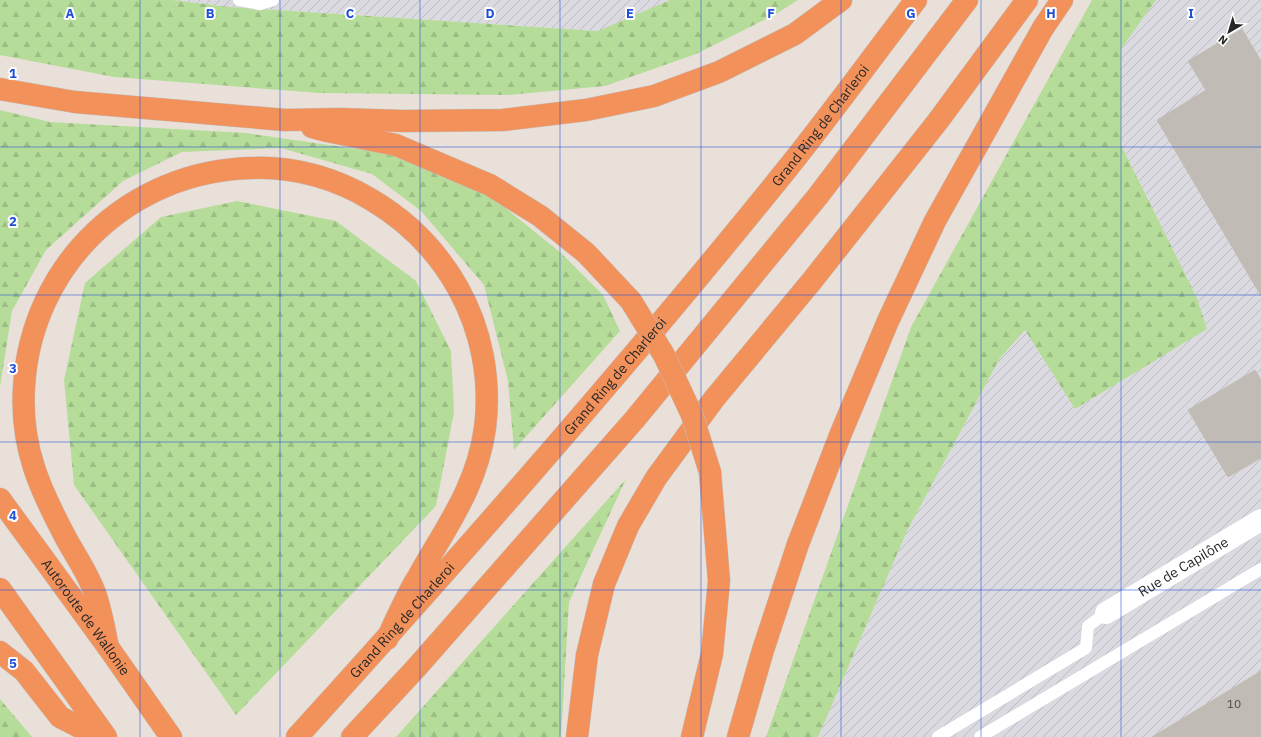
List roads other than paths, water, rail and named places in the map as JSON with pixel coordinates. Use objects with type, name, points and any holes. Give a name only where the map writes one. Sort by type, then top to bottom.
[{"type":"highway","points":[[0,89],[75,102],[285,120],[503,120],[586,110],[654,96],[719,72],[795,34],[841,0]]},
{"type":"highway","name":"Grand Ring de Charleroi","points":[[297,737],[387,638],[609,385],[788,168],[916,0]]},
{"type":"highway","points":[[352,737],[417,667],[634,419],[818,196],[967,0]]},
{"type":"highway","points":[[577,737],[587,655],[604,584],[628,526],[656,478],[714,399],[811,282],[938,121],[1026,0]]},
{"type":"highway","points":[[738,737],[763,650],[798,544],[841,433],[888,321],[935,221],[1043,28],[1062,0]]},
{"type":"highway","points":[[285,120],[327,132],[396,145],[490,185],[540,216],[586,253],[631,301],[664,355],[692,415],[710,472],[719,581],[712,654],[692,737]]},
{"type":"highway","points":[[108,647],[94,588],[44,496],[34,471],[28,449],[24,427],[24,384],[26,361],[37,318],[56,280],[79,248],[124,208],[158,190],[186,179],[209,173],[251,168],[292,171],[337,183],[381,205],[400,219],[436,254],[451,276],[463,298],[480,341],[486,374],[487,400],[484,431],[478,460],[469,486],[458,510],[417,578],[387,638]]},
{"type":"highway","name":"Autoroute de Wallonie","points":[[0,499],[108,647],[171,737]]},
{"type":"highway","points":[[0,589],[106,737]]},
{"type":"highway","points":[[0,652],[24,671],[60,717],[99,737]]},
{"type":"street","name":"Rue de Capilône","points":[[1106,613],[1261,520]]},
{"type":"lane","points":[[239,0],[260,4],[273,0]]},
{"type":"lane","points":[[980,737],[1261,569]]},
{"type":"lane","points":[[938,737],[1086,648],[1088,626],[1106,613]]}]
